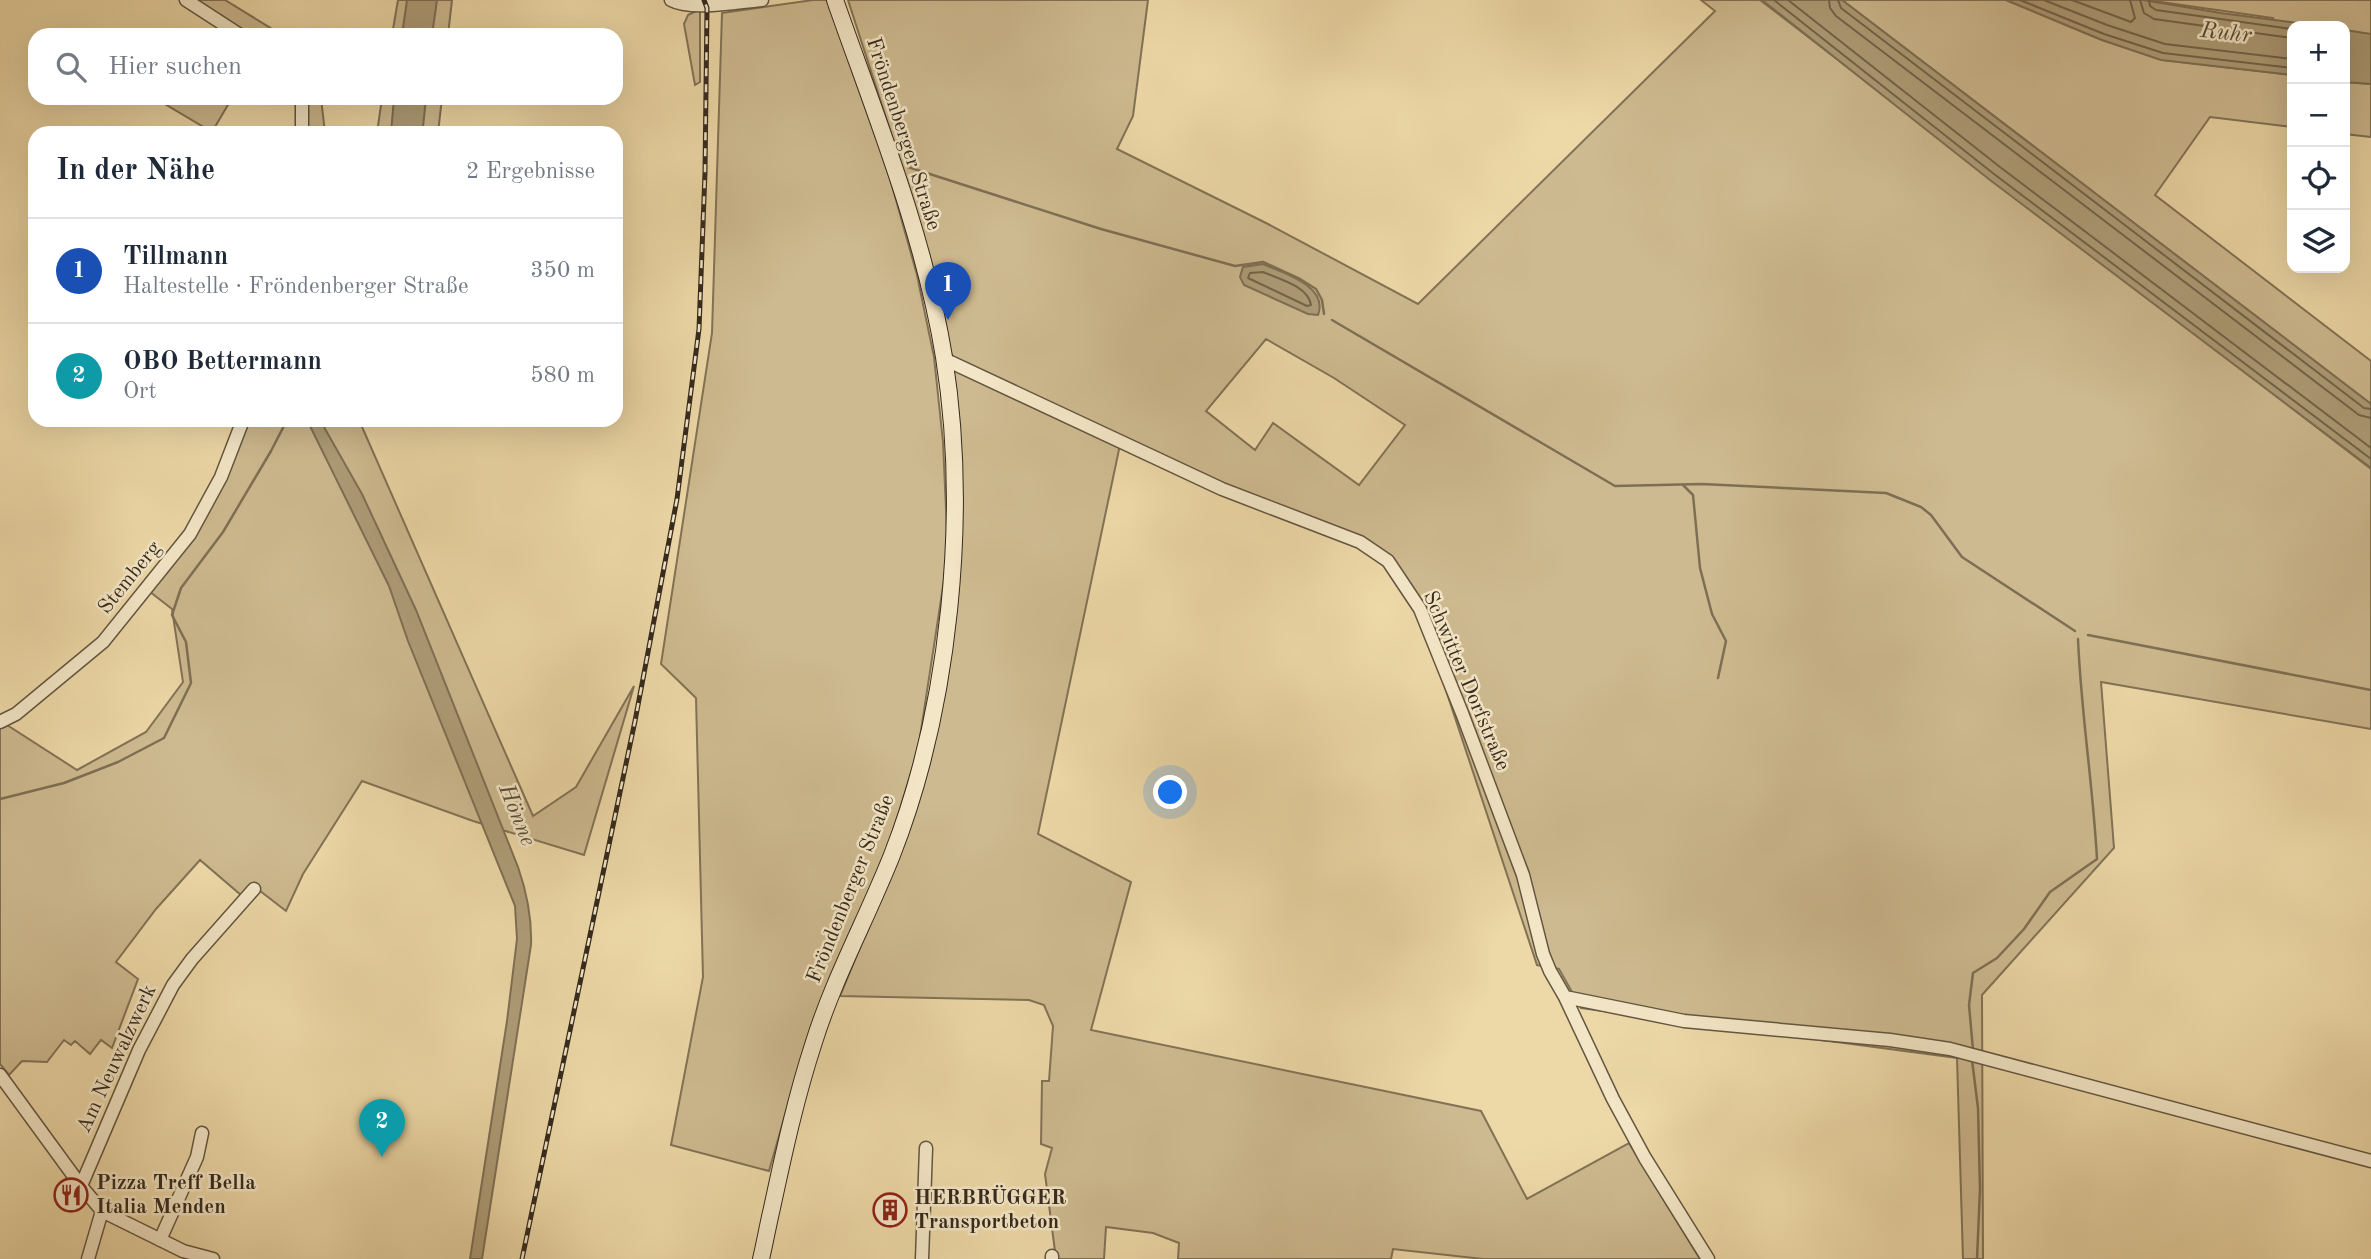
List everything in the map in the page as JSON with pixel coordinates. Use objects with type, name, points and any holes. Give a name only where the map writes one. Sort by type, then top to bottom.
[{"type":"main road","name":"Fröndenberger Straße","points":[[761,1259],[799,1092],[814,1039],[892,854],[910,801],[942,660],[952,564],[952,446],[944,359],[923,263],[894,167],[835,0]]},
{"type":"street","points":[[186,0],[229,28]]},
{"type":"street","points":[[671,0],[678,4],[702,4],[762,0]]},
{"type":"street","points":[[302,105],[302,126]]},
{"type":"street","name":"Schwitter Dorfstraße","points":[[944,359],[1222,488],[1360,542],[1388,561],[1420,609],[1523,875],[1543,954],[1613,1099],[1707,1259]]},
{"type":"street","name":"Stemberg","points":[[0,722],[16,714],[103,642],[133,607],[201,516],[221,477],[240,427]]},
{"type":"street","name":"Am Neuwalzwerk","points":[[81,1186],[139,1049],[173,985],[192,959],[254,890]]},
{"type":"street","points":[[1565,997],[1684,1021],[1890,1040],[1972,1054],[2371,1161]]},
{"type":"street","points":[[0,1074],[102,1211],[160,1240],[181,1255],[213,1259]]},
{"type":"street","points":[[160,1240],[197,1157],[202,1133]]},
{"type":"street","points":[[922,1259],[926,1148]]},
{"type":"street","points":[[88,1259],[102,1211]]},
{"type":"shaded area","points":[[193,0],[225,0],[271,28],[237,28]]},
{"type":"shaded area","points":[[398,0],[452,0],[449,28],[393,28]]},
{"type":"shaded area","points":[[827,0],[887,168],[917,275],[934,357],[943,442],[948,554],[918,750],[886,854],[807,1038],[769,1171],[671,1145],[703,977],[696,698],[661,664],[712,333],[722,13]]},
{"type":"shaded area","points":[[848,0],[1148,0],[1133,116],[1117,149],[1268,224],[1418,304],[1715,11],[1701,0],[1760,0],[2371,469],[2371,729],[2101,682],[2114,848],[1982,995],[1983,1259],[1963,1259],[1957,1058],[1581,1008],[1559,969],[1537,965],[1421,615],[1391,564],[1360,543],[1121,440],[1038,834],[1131,882],[1091,1030],[1481,1111],[1527,1199],[1629,1143],[1700,1259],[1483,1259],[1393,1249],[1391,1259],[1178,1259],[1179,1243],[1153,1233],[1106,1227],[1104,1259],[1056,1259],[1045,1174],[1052,1148],[1041,1144],[1042,1081],[1049,1081],[1053,1026],[1044,1005],[1029,1000],[840,996],[906,836],[948,664],[961,556],[959,415],[942,308],[900,161]],"holes":[[[1266,339],[1334,378],[1405,425],[1359,485],[1273,423],[1255,450],[1206,411]]]},
{"type":"shaded area","points":[[1842,0],[2006,0],[2102,40],[2164,60],[2287,74],[2287,126],[2210,117],[2155,195],[2371,361],[2371,404]]},
{"type":"shaded area","points":[[2147,0],[2371,0],[2371,62],[2350,60],[2350,21],[2287,21],[2287,30],[2262,49],[2273,18]]},
{"type":"shaded area","points":[[700,9],[700,82],[695,85],[684,24],[688,15]]},
{"type":"shaded area","points":[[2350,82],[2371,84],[2371,137],[2350,135]]},
{"type":"shaded area","points":[[167,105],[228,105],[216,126],[202,126]]},
{"type":"shaded area","points":[[306,105],[322,105],[324,126],[308,126]]},
{"type":"shaded area","points":[[381,105],[441,105],[439,126],[378,126]]},
{"type":"shaded area","points":[[244,427],[362,427],[533,816],[576,787],[634,686],[584,855],[473,821],[362,781],[303,874],[286,911],[251,884],[241,895],[200,860],[156,909],[116,962],[138,979],[112,1048],[101,1040],[90,1054],[75,1041],[71,1045],[64,1040],[47,1062],[22,1061],[9,1075],[0,1064],[0,726],[7,725],[77,770],[146,732],[183,682],[172,609],[149,591],[190,539]]},
{"type":"water","points":[[407,0],[437,0],[433,28],[403,28]]},
{"type":"water","points":[[1762,0],[1842,0],[2371,404],[2371,468],[1990,180]]},
{"type":"water","name":"Ruhr","points":[[2006,0],[2143,0],[2287,22],[2287,74],[2161,60],[2102,40]]},
{"type":"water","points":[[2350,31],[2371,34],[2371,84],[2350,82]]},
{"type":"water","points":[[393,105],[425,105],[423,126],[392,126]]},
{"type":"water","points":[[1263,264],[1292,276],[1311,288],[1320,305],[1318,315],[1308,314],[1244,285],[1240,277],[1243,267]]},
{"type":"water","points":[[310,427],[324,427],[362,494],[416,610],[518,867],[526,896],[531,945],[482,1259],[470,1259],[507,1021],[517,939],[515,906],[408,641],[389,586]]},
{"type":"waterway","points":[[908,167],[1101,229],[1235,266],[1263,262],[1316,289],[1322,300],[1324,314]]},
{"type":"waterway","points":[[1332,320],[1615,486],[1702,484],[1886,493],[1921,507],[1931,515],[1962,557],[2075,631]]},
{"type":"waterway","points":[[0,799],[64,783],[118,762],[164,738],[191,683],[186,642],[172,615],[181,588],[223,532],[283,427]]},
{"type":"waterway","points":[[1683,485],[1693,495],[1700,568],[1712,614],[1726,641],[1718,678]]},
{"type":"waterway","points":[[2088,635],[2371,690]]},
{"type":"waterway","points":[[1973,1050],[1969,1005],[1973,973],[1997,958],[2024,929],[2050,892],[2097,859],[2078,639]]},
{"type":"waterway","points":[[1972,1060],[1978,1108],[1980,1189],[1977,1259]]},
{"type":"railway","points":[[522,1259],[635,721],[677,499],[699,329],[705,172],[707,8],[704,0]]},
{"type":"place","name":"Tillmann","points":[[948,320]]},
{"type":"place","name":"OBO Bettermann","points":[[382,1157]]},
{"type":"place","name":"Pizza Treff Bella Italia Menden","points":[[71,1195]]},
{"type":"place","name":"HERBRÜGGER Transportbeton","points":[[890,1210]]},
{"type":"water label","name":"Hönne","points":[[517,815]]}]
